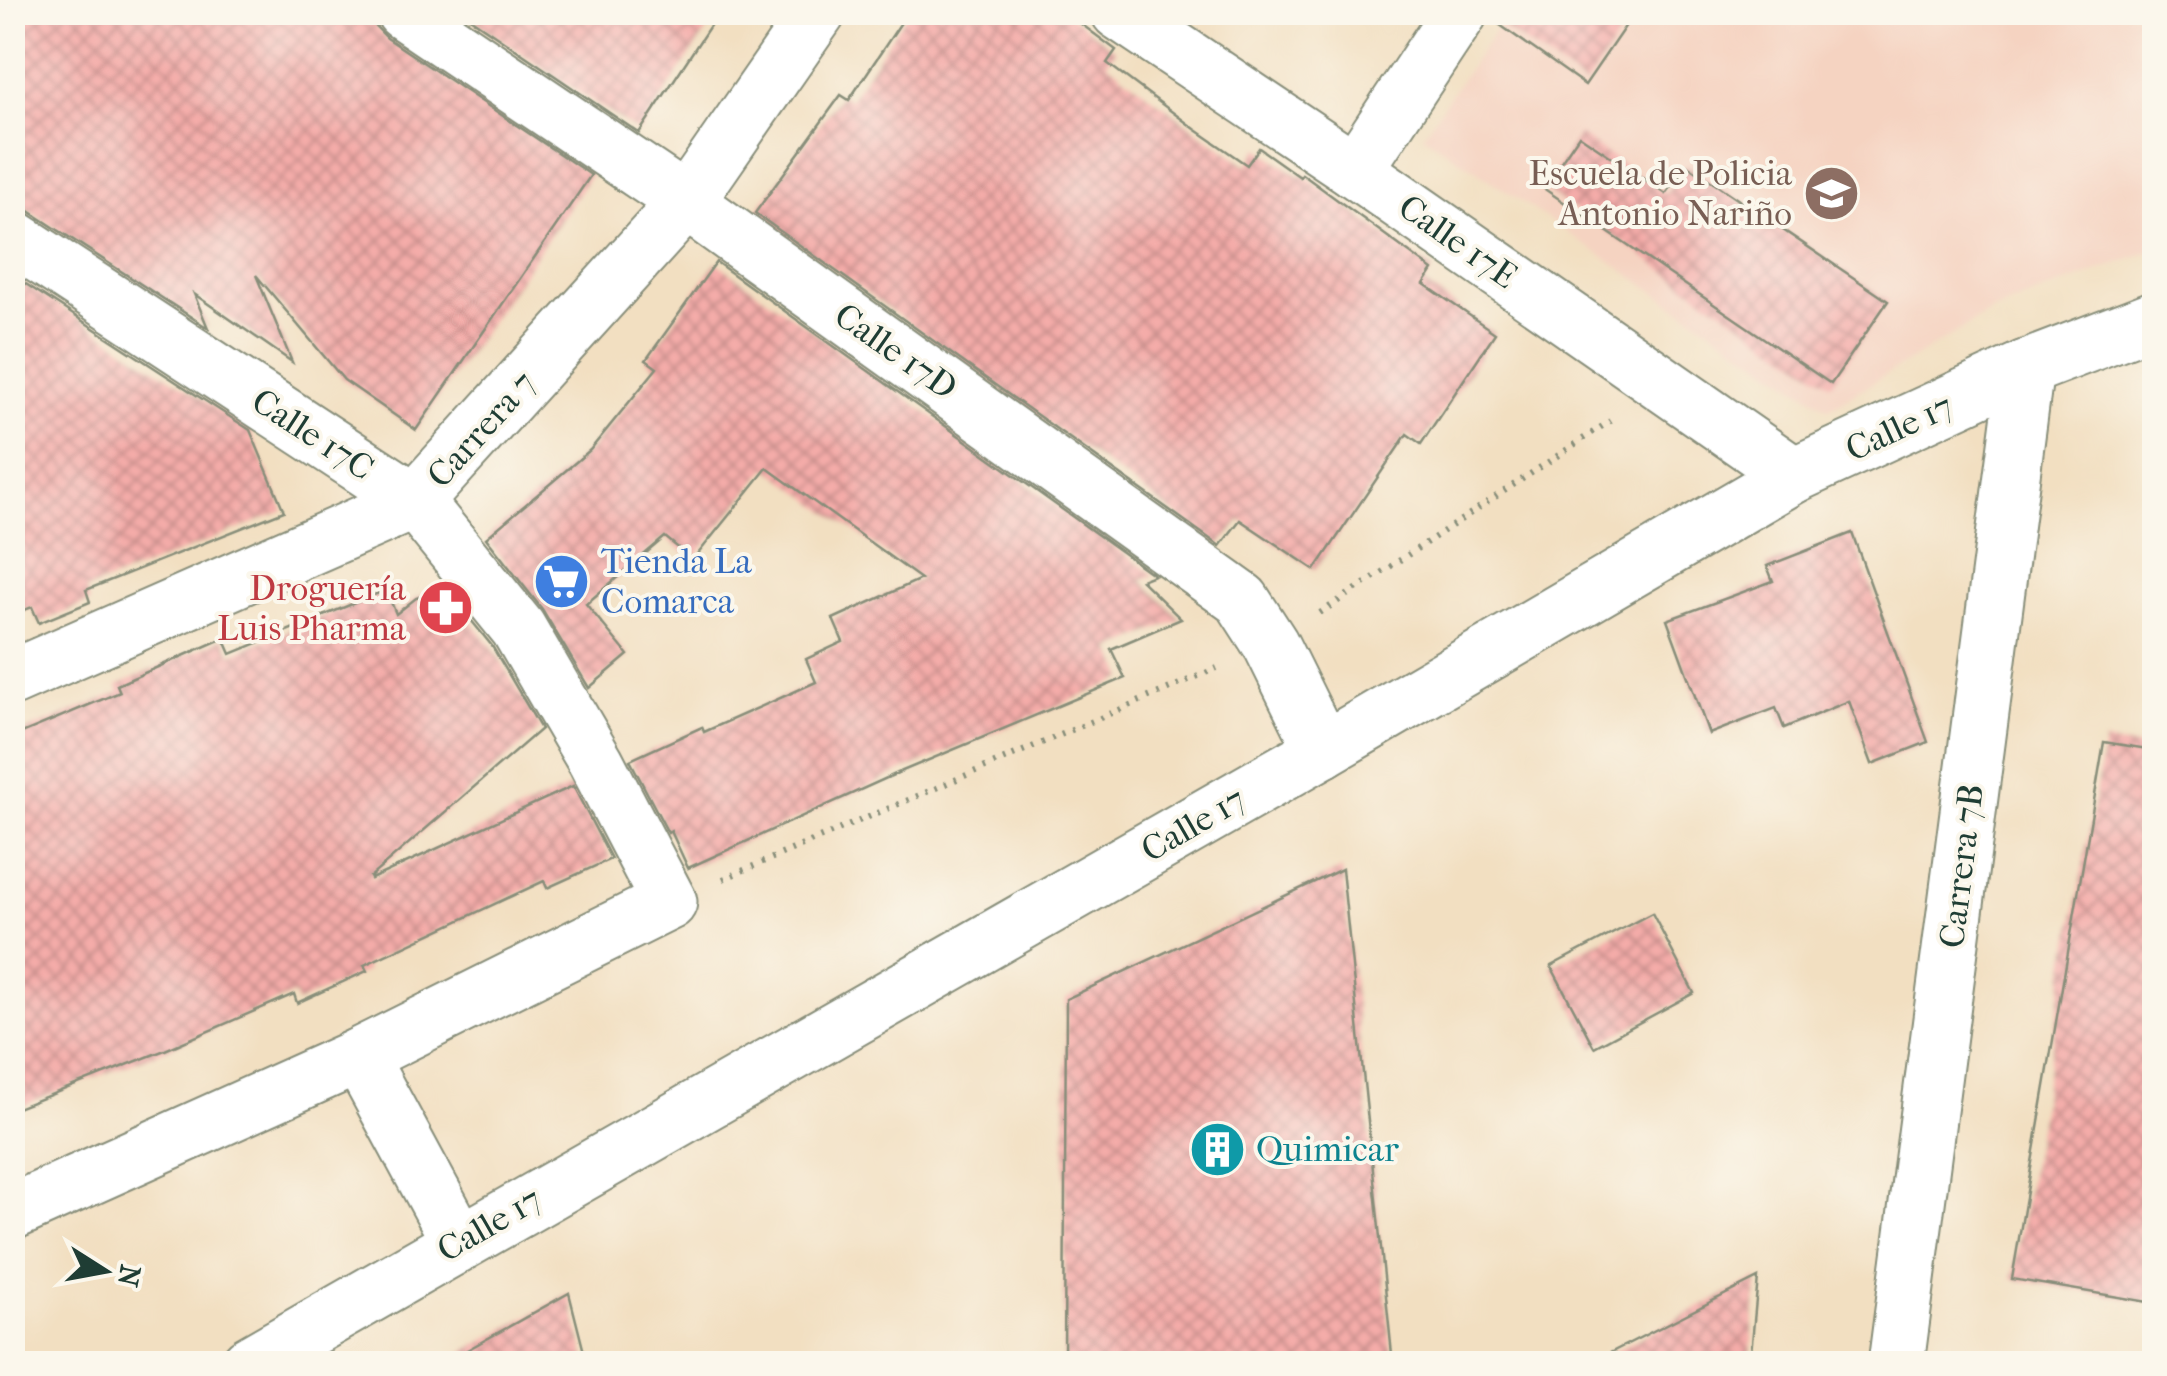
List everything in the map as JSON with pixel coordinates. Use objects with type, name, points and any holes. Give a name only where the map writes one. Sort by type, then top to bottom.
[{"type":"street","name":"Calle 17D","points":[[404,12],[686,202],[1242,600],[1272,645],[1323,750]]},
{"type":"street","name":"Carrera 7","points":[[12,678],[415,502],[686,202],[818,12]]},
{"type":"street","name":"Calle 17E","points":[[1119,12],[1355,170],[1794,475]]},
{"type":"street","points":[[1355,170],[1460,12]]},
{"type":"street","name":"Calle 17C","points":[[12,238],[415,502],[518,628],[596,762],[668,902]]},
{"type":"street","name":"Calle 17","points":[[248,1364],[1323,750],[1794,475],[2026,368],[2154,319]]},
{"type":"street","name":"Carrera 7B","points":[[1896,1364],[2026,368]]},
{"type":"street","points":[[12,1212],[359,1056],[668,902]]},
{"type":"street","points":[[359,1056],[458,1242]]},
{"type":"path","points":[[668,902],[1272,645],[1665,384]]},
{"type":"shaded area","name":"Escuela de Policia Antonio Nariño","points":[[1507,13],[2154,13],[2154,250],[1992,311],[1829,409],[1423,135]]},
{"type":"building","points":[[12,12],[373,12],[376,27],[387,38],[591,175],[416,430],[344,380],[256,275],[292,362],[194,294],[208,328],[29,211],[12,206]]},
{"type":"building","points":[[461,12],[719,12],[639,133]]},
{"type":"building","points":[[908,12],[1065,12],[1116,50],[1107,63],[1195,129],[1247,165],[1259,148],[1300,177],[1302,174],[1433,270],[1424,284],[1495,333],[1421,444],[1407,434],[1315,570],[1240,520],[1220,546],[755,213],[841,95],[849,100]]},
{"type":"building","points":[[1491,12],[1635,12],[1585,85],[1490,18]]},
{"type":"building","points":[[1579,135],[1666,194],[1687,165],[1888,301],[1831,384],[1543,188]]},
{"type":"building","points":[[716,262],[1154,575],[1141,580],[1181,619],[1111,649],[1125,678],[900,772],[688,868],[630,760],[816,682],[806,659],[843,642],[833,619],[921,579],[767,468],[693,560],[665,537],[586,604],[628,655],[589,688],[542,609],[486,538],[590,450],[657,368],[646,360]]},
{"type":"building","points":[[12,275],[250,430],[284,511],[86,590],[90,602],[39,623],[32,607],[12,615]]},
{"type":"building","points":[[1852,533],[1928,742],[1872,764],[1849,701],[1784,728],[1776,708],[1709,734],[1667,620],[1773,581],[1767,566]]},
{"type":"building","points":[[445,588],[492,646],[541,729],[371,879],[573,786],[611,859],[547,888],[544,881],[364,965],[367,971],[297,1003],[294,994],[12,1110],[12,737],[120,692],[117,685],[224,638],[231,654],[386,590],[396,614],[416,598]]},
{"type":"building","points":[[2104,742],[2154,750],[2154,1303],[2012,1279]]},
{"type":"building","name":"Quimicar","points":[[1342,869],[1393,1364],[1064,1364],[1066,999]]},
{"type":"building","points":[[1652,913],[1694,993],[1594,1047],[1551,966]]},
{"type":"building","points":[[1758,1278],[1750,1364],[1588,1364]]},
{"type":"building","points":[[569,1293],[587,1364],[442,1364]]},
{"type":"place","name":"Escuela de Policia Antonio Nariño","points":[[1831,193]]},
{"type":"place","name":"Tienda La Comarca","points":[[562,581]]},
{"type":"place","name":"Droguería Luis Pharma","points":[[445,608]]},
{"type":"place","name":"Quimicar","points":[[1217,1149]]}]
